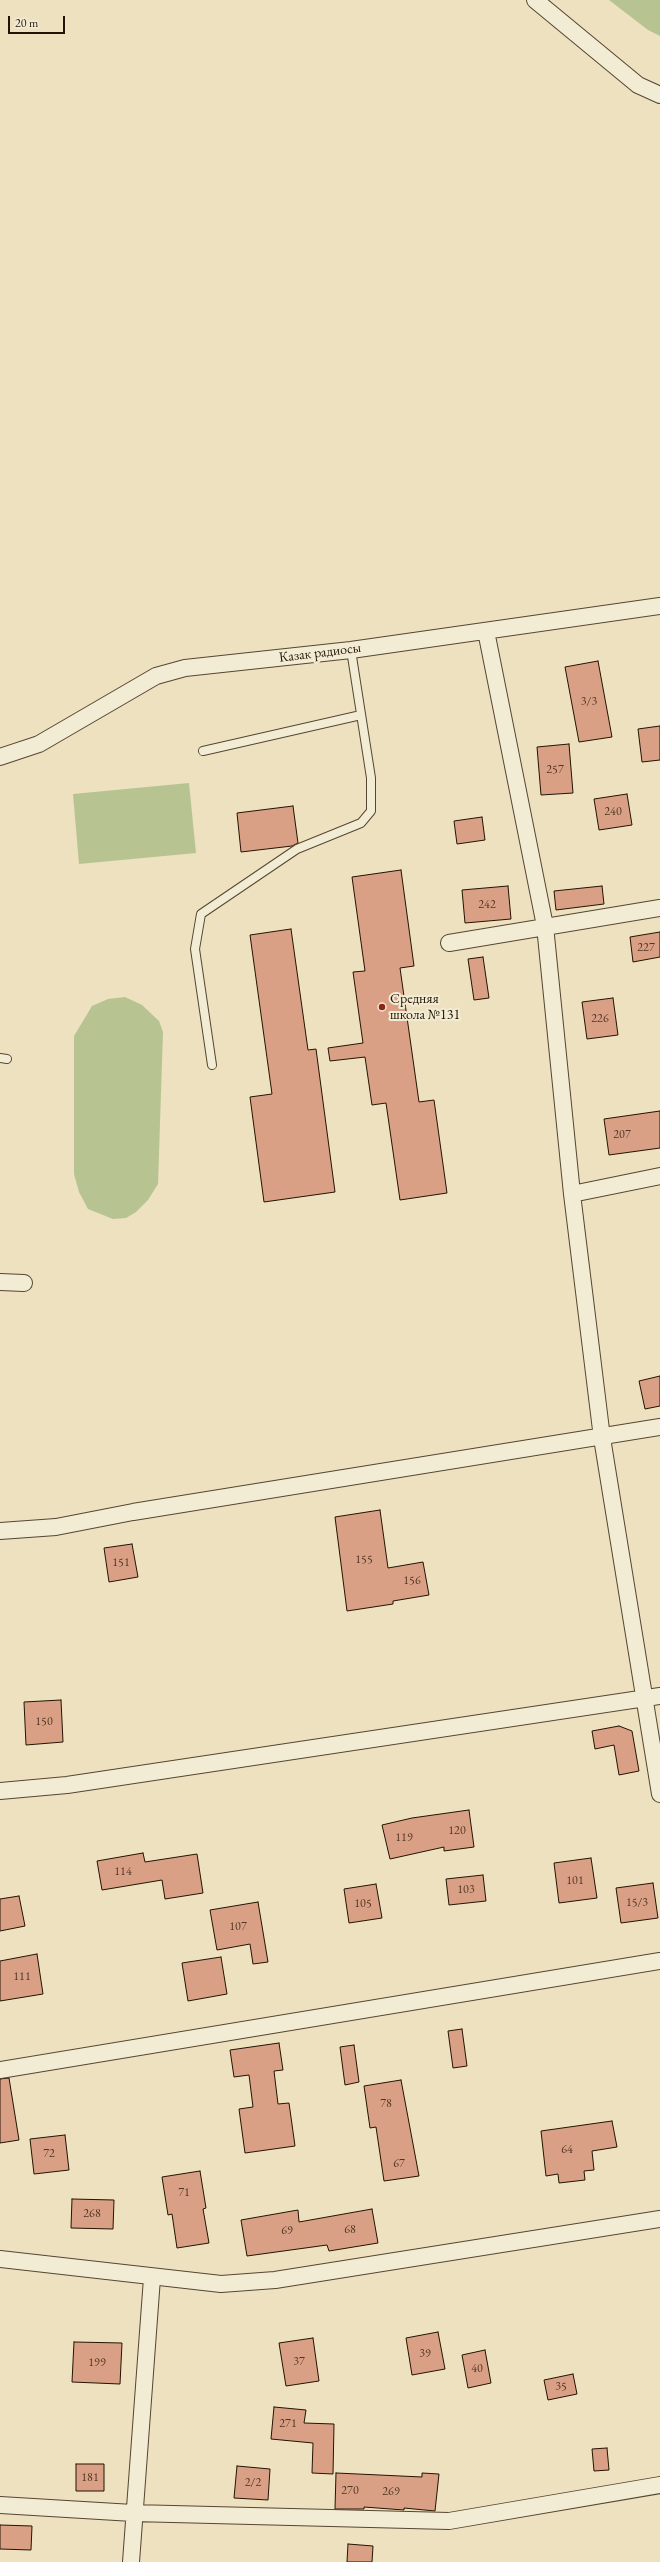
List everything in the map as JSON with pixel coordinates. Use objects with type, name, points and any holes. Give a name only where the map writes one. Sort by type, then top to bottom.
[{"type":"street","points":[[535,0],[638,85],[660,95]]},
{"type":"street","name":"Казак радиосы","points":[[0,757],[39,744],[156,676],[185,668],[351,650],[660,606]]},
{"type":"street","points":[[486,631],[545,926],[572,1194],[602,1438],[652,1697],[660,1794]]},
{"type":"street","points":[[449,943],[660,908]]},
{"type":"street","points":[[572,1194],[660,1176]]},
{"type":"street","points":[[0,1282],[24,1283]]},
{"type":"street","points":[[0,1531],[56,1527],[133,1512],[660,1428]]},
{"type":"street","points":[[0,1791],[67,1785],[652,1697]]},
{"type":"street","points":[[0,2070],[660,1961]]},
{"type":"street","points":[[0,2259],[152,2278],[221,2284],[275,2280],[660,2218]]},
{"type":"street","points":[[132,2562],[133,2513],[152,2278]]},
{"type":"street","points":[[0,2505],[133,2513],[449,2521],[660,2485]]},
{"type":"lane","points":[[212,1065],[196,949],[201,914],[296,849],[361,823],[371,811],[370,778],[351,650]]},
{"type":"lane","points":[[203,751],[361,715]]},
{"type":"green space","points":[[609,0],[660,0],[660,36],[648,30]]},
{"type":"green space","points":[[189,783],[196,853],[79,864],[73,794]]},
{"type":"green space","points":[[125,997],[142,1005],[159,1021],[163,1032],[158,1184],[148,1200],[136,1212],[126,1218],[113,1219],[88,1209],[79,1192],[74,1174],[74,1036],[92,1006],[108,999]]},
{"type":"building","points":[[598,661],[612,737],[579,742],[565,667]]},
{"type":"building","points":[[660,726],[660,760],[642,762],[638,729]]},
{"type":"building","points":[[569,744],[573,793],[541,795],[537,747]]},
{"type":"building","points":[[627,794],[632,825],[599,830],[594,799]]},
{"type":"building","points":[[293,806],[298,843],[292,846],[241,852],[237,813]]},
{"type":"building","points":[[482,817],[485,840],[457,844],[454,821]]},
{"type":"building","name":"Средняя школа №131","points":[[401,870],[414,966],[400,968],[419,1102],[434,1100],[447,1193],[400,1200],[386,1103],[372,1105],[365,1057],[330,1061],[328,1048],[363,1043],[353,972],[365,971],[352,877]]},
{"type":"building","points":[[508,886],[511,919],[465,923],[462,890]]},
{"type":"building","points":[[602,886],[604,904],[556,910],[554,891]]},
{"type":"building","name":"Средняя школа №131","points":[[291,929],[308,1050],[316,1049],[335,1192],[264,1202],[250,1097],[272,1094],[250,935]]},
{"type":"building","points":[[660,932],[660,957],[633,962],[630,937]]},
{"type":"building","points":[[483,957],[489,998],[474,1000],[468,959]]},
{"type":"building","points":[[613,998],[618,1035],[587,1039],[582,1002]]},
{"type":"building","points":[[660,1111],[660,1148],[609,1155],[604,1119]]},
{"type":"building","points":[[660,1376],[660,1406],[645,1409],[639,1381]]},
{"type":"building","points":[[380,1510],[388,1568],[423,1562],[429,1595],[393,1601],[393,1604],[347,1611],[335,1517]]},
{"type":"building","points":[[132,1544],[138,1577],[109,1582],[104,1548]]},
{"type":"building","points":[[61,1700],[63,1742],[26,1745],[24,1702]]},
{"type":"building","points":[[619,1726],[632,1731],[639,1771],[619,1775],[614,1745],[595,1749],[592,1731]]},
{"type":"building","points":[[469,1810],[474,1847],[444,1851],[444,1847],[390,1859],[382,1825],[412,1818]]},
{"type":"building","points":[[143,1853],[145,1862],[197,1854],[203,1893],[165,1899],[162,1880],[102,1890],[97,1861]]},
{"type":"building","points":[[591,1858],[597,1898],[559,1903],[554,1863]]},
{"type":"building","points":[[483,1875],[486,1901],[449,1905],[446,1879]]},
{"type":"building","points":[[653,1883],[658,1918],[621,1923],[616,1888]]},
{"type":"building","points":[[376,1884],[382,1918],[349,1923],[344,1889]]},
{"type":"building","points":[[19,1896],[25,1926],[0,1931],[0,1899]]},
{"type":"building","points":[[258,1902],[268,1962],[253,1964],[250,1944],[217,1950],[210,1910]]},
{"type":"building","points":[[37,1954],[43,1994],[0,2001],[0,1961]]},
{"type":"building","points":[[221,1957],[227,1994],[188,2001],[182,1963]]},
{"type":"building","points":[[462,2029],[467,2066],[453,2068],[448,2031]]},
{"type":"building","points":[[279,2043],[283,2070],[274,2071],[278,2104],[289,2103],[295,2146],[245,2153],[239,2109],[253,2107],[249,2075],[234,2077],[230,2050]]},
{"type":"building","points":[[354,2045],[359,2082],[345,2085],[340,2047]]},
{"type":"building","points":[[9,2078],[19,2140],[0,2143],[0,2079]]},
{"type":"building","points":[[401,2080],[419,2176],[384,2181],[376,2127],[370,2128],[364,2086]]},
{"type":"building","points":[[612,2121],[617,2147],[592,2151],[594,2170],[584,2171],[585,2180],[559,2183],[558,2174],[546,2176],[541,2131]]},
{"type":"building","points":[[65,2135],[69,2170],[34,2174],[30,2139]]},
{"type":"building","points":[[200,2171],[206,2208],[203,2209],[209,2243],[177,2248],[172,2214],[168,2215],[162,2177]]},
{"type":"building","points":[[72,2199],[114,2200],[113,2229],[71,2228]]},
{"type":"building","points":[[372,2209],[378,2243],[329,2251],[327,2245],[247,2256],[241,2220],[298,2210],[299,2222]]},
{"type":"building","points":[[438,2332],[445,2369],[412,2375],[406,2338]]},
{"type":"building","points":[[313,2338],[319,2381],[286,2386],[279,2343]]},
{"type":"building","points":[[74,2342],[122,2343],[120,2384],[72,2382]]},
{"type":"building","points":[[485,2350],[491,2383],[468,2388],[462,2355]]},
{"type":"building","points":[[573,2374],[577,2394],[548,2400],[544,2380]]},
{"type":"building","points":[[274,2407],[306,2410],[304,2423],[334,2424],[333,2474],[312,2473],[313,2443],[271,2439]]},
{"type":"building","points":[[607,2448],[609,2470],[594,2471],[592,2449]]},
{"type":"building","points":[[76,2464],[104,2464],[104,2491],[76,2491]]},
{"type":"building","points":[[237,2466],[270,2469],[268,2500],[234,2498]]},
{"type":"building","points":[[336,2473],[422,2477],[422,2473],[439,2474],[435,2511],[404,2508],[404,2510],[364,2507],[364,2509],[335,2509]]},
{"type":"building","points":[[0,2525],[32,2526],[31,2550],[0,2549]]},
{"type":"building","points":[[348,2544],[373,2546],[372,2562],[347,2562]]},
{"type":"place","name":"Средняя школа №131","points":[[382,1007]]}]
